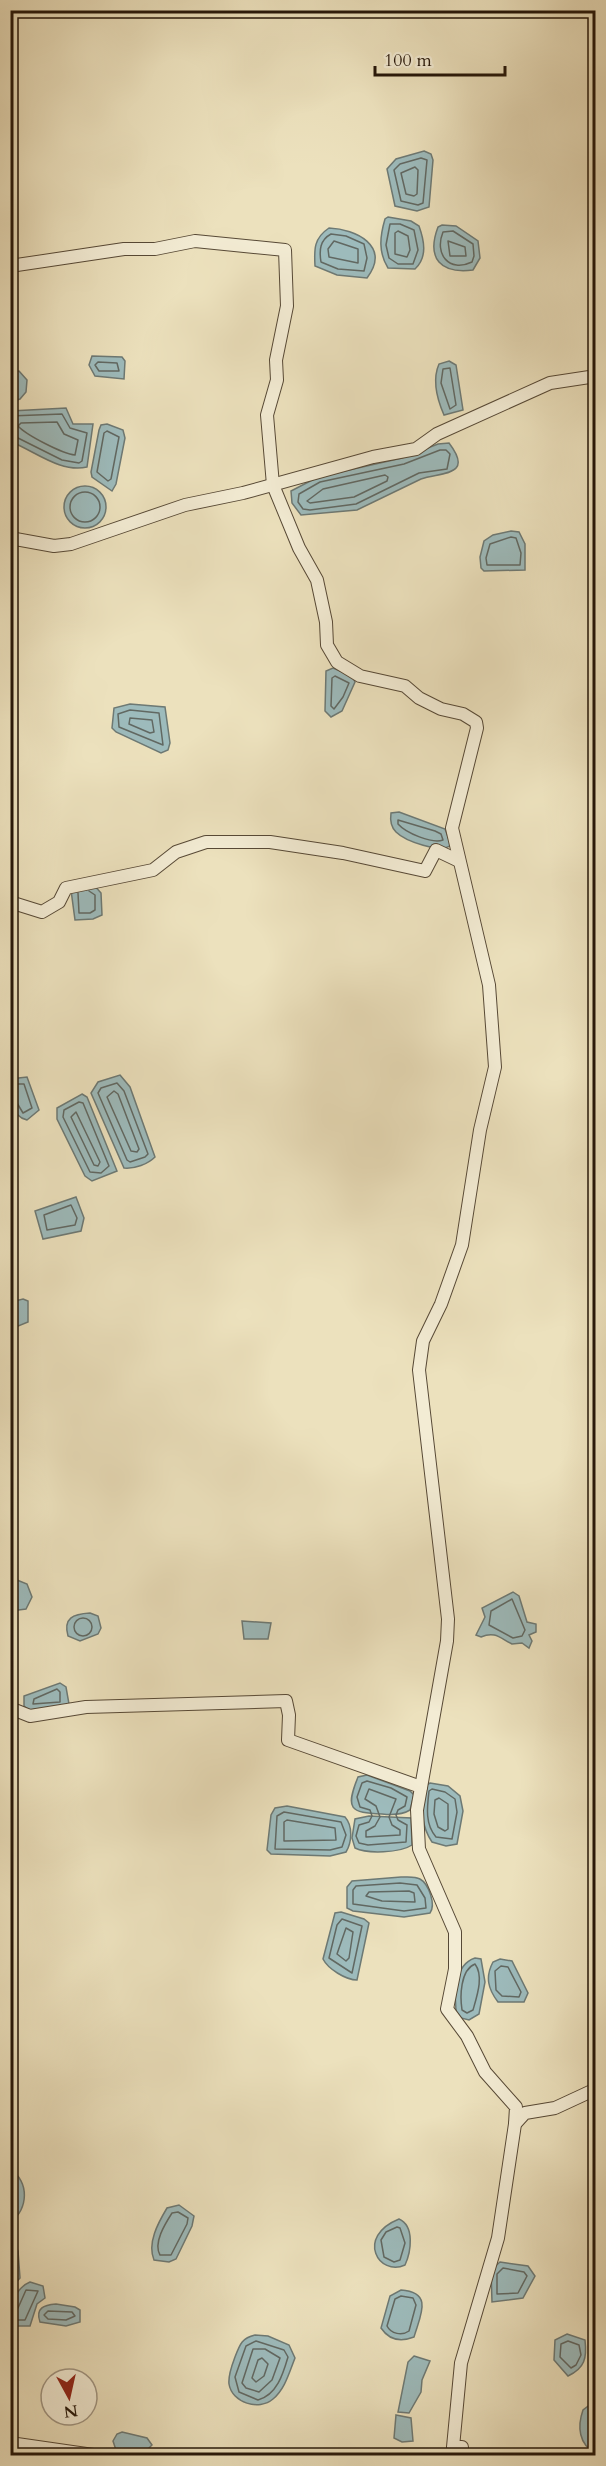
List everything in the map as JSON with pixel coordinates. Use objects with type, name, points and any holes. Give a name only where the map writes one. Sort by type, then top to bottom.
[{"type":"street","points":[[10,266],[124,249],[155,249],[195,241],[285,250],[287,306],[276,360],[277,380],[267,415],[273,485],[299,548],[317,579],[327,645],[337,662],[360,676],[405,686],[419,698],[441,709],[464,714],[477,722],[452,828],[489,985],[495,1067],[480,1130],[462,1245],[441,1304],[423,1341],[419,1371],[448,1619],[447,1641],[417,1810],[419,1849],[452,1921],[457,1944],[447,2009],[467,2036],[480,2065],[516,2107],[498,2238],[461,2363],[453,2447],[462,2447],[462,2456]]},
{"type":"street","points":[[10,538],[54,546],[71,544],[184,505],[273,485],[373,457],[416,449],[437,434],[550,383],[596,376]]},
{"type":"street","points":[[10,902],[42,912],[60,902],[66,888],[153,870],[176,852],[206,842],[270,842],[425,871],[436,850],[459,861]]},
{"type":"street","points":[[10,1708],[30,1716],[86,1707],[286,1701],[290,1715],[288,1740],[421,1787]]},
{"type":"street","points":[[515,2124],[525,2113],[555,2108],[596,2089]]},
{"type":"street","points":[[10,2444],[100,2456]]},
{"type":"water","points":[[424,151],[431,154],[433,160],[429,207],[417,211],[395,206],[387,169],[396,159]]},
{"type":"water","points":[[388,217],[411,221],[419,226],[423,254],[415,269],[388,268],[381,250],[381,238],[385,219]]},
{"type":"water","points":[[456,226],[478,241],[480,258],[473,270],[452,269],[439,262],[434,248],[438,227]]},
{"type":"water","points":[[329,228],[359,236],[373,248],[375,257],[373,267],[367,278],[337,275],[315,266],[316,244],[320,236]]},
{"type":"water","points":[[92,356],[122,357],[125,361],[124,379],[95,376],[89,365]]},
{"type":"water","points":[[449,361],[456,365],[463,410],[444,415],[437,396],[436,376],[439,364]]},
{"type":"water","points":[[19,371],[27,380],[26,392],[20,399],[11,402],[11,372]]},
{"type":"water","points":[[66,408],[73,424],[93,424],[87,467],[59,465],[14,443],[11,433],[11,411]]},
{"type":"water","points":[[107,424],[123,430],[125,438],[116,484],[112,491],[92,477],[91,472],[99,430],[101,425]]},
{"type":"water","points":[[449,443],[458,462],[457,467],[452,471],[421,479],[357,510],[301,515],[292,503],[291,491],[318,477],[402,458],[438,444]]},
{"type":"water","points":[[85,486],[93,487],[100,492],[105,499],[105,515],[100,522],[93,527],[85,528],[77,527],[70,522],[65,515],[64,507],[65,499],[70,492],[77,487]]},
{"type":"water","points":[[511,531],[519,532],[525,544],[525,570],[484,571],[481,568],[480,557],[484,541],[493,535]]},
{"type":"water","points":[[333,668],[352,676],[355,682],[342,711],[331,717],[325,711],[326,671]]},
{"type":"water","points":[[130,704],[165,707],[170,743],[168,750],[161,753],[112,728],[114,708]]},
{"type":"water","points":[[399,812],[445,829],[451,845],[432,847],[401,836],[391,823],[391,813]]},
{"type":"water","points":[[94,885],[101,893],[102,915],[93,919],[75,920],[71,890]]},
{"type":"water","points":[[120,1075],[130,1087],[155,1157],[145,1164],[132,1168],[124,1168],[91,1093],[98,1082]]},
{"type":"water","points":[[27,1077],[39,1110],[27,1120],[16,1114],[13,1109],[10,1079]]},
{"type":"water","points":[[82,1094],[87,1097],[117,1171],[92,1181],[85,1176],[57,1119],[57,1108]]},
{"type":"water","points":[[76,1197],[84,1218],[81,1231],[43,1239],[35,1211]]},
{"type":"water","points":[[23,1299],[28,1301],[28,1322],[11,1329],[11,1302]]},
{"type":"water","points":[[17,1580],[27,1584],[32,1597],[26,1609],[11,1611],[11,1582]]},
{"type":"water","points":[[513,1592],[519,1596],[527,1622],[536,1624],[536,1632],[529,1635],[532,1641],[529,1648],[522,1643],[512,1644],[494,1635],[481,1637],[476,1635],[485,1617],[482,1608]]},
{"type":"water","points":[[90,1613],[98,1616],[101,1628],[98,1634],[80,1641],[68,1636],[68,1621],[79,1614]]},
{"type":"water","points":[[242,1621],[271,1623],[268,1639],[244,1639]]},
{"type":"water","points":[[60,1683],[66,1687],[69,1704],[67,1707],[29,1710],[24,1706],[24,1696]]},
{"type":"water","points":[[367,1775],[410,1791],[414,1795],[410,1810],[393,1814],[371,1813],[353,1807],[352,1796],[358,1777]]},
{"type":"water","points":[[430,1783],[448,1786],[460,1796],[463,1811],[457,1844],[446,1846],[432,1842],[425,1829],[423,1787]]},
{"type":"water","points":[[287,1806],[345,1817],[351,1834],[346,1852],[330,1856],[271,1854],[267,1850],[271,1815],[275,1808]]},
{"type":"water","points":[[369,1816],[411,1818],[412,1845],[400,1850],[384,1852],[355,1848],[352,1838],[355,1819]]},
{"type":"water","points":[[416,1877],[423,1882],[432,1900],[430,1913],[404,1917],[353,1911],[347,1908],[347,1887],[352,1881]]},
{"type":"water","points":[[341,1912],[364,1919],[369,1923],[357,1980],[338,1973],[323,1959],[335,1913]]},
{"type":"water","points":[[475,1958],[481,1959],[485,1982],[479,2014],[469,2020],[457,2017],[455,2001],[462,1967]]},
{"type":"water","points":[[500,1959],[512,1961],[528,1993],[524,2002],[498,2002],[492,1992],[489,1973],[493,1962]]},
{"type":"water","points":[[10,2170],[21,2181],[24,2188],[21,2210],[11,2221]]},
{"type":"water","points":[[179,2205],[194,2216],[192,2226],[176,2259],[169,2262],[154,2260],[152,2247],[157,2227],[167,2208]]},
{"type":"water","points":[[399,2219],[408,2227],[410,2247],[405,2265],[395,2267],[380,2260],[375,2245],[378,2235]]},
{"type":"water","points":[[10,2232],[18,2251],[20,2278],[11,2288]]},
{"type":"water","points":[[500,2262],[528,2266],[535,2276],[523,2298],[492,2302],[491,2270]]},
{"type":"water","points":[[30,2282],[43,2286],[45,2298],[37,2304],[30,2326],[13,2326],[11,2308],[13,2301],[20,2289]]},
{"type":"water","points":[[401,2290],[418,2295],[422,2306],[414,2337],[400,2340],[388,2335],[381,2328],[390,2296]]},
{"type":"water","points":[[56,2304],[80,2310],[80,2322],[66,2326],[40,2322],[40,2310],[48,2305]]},
{"type":"water","points":[[567,2334],[585,2340],[586,2346],[584,2362],[578,2370],[568,2376],[554,2360],[555,2340]]},
{"type":"water","points":[[255,2335],[268,2336],[289,2345],[295,2358],[281,2390],[267,2403],[254,2405],[235,2396],[231,2391],[229,2377],[240,2345],[247,2338]]},
{"type":"water","points":[[414,2356],[430,2361],[422,2380],[421,2392],[409,2413],[398,2412],[408,2362]]},
{"type":"water","points":[[595,2401],[595,2453],[583,2440],[580,2423],[583,2410]]},
{"type":"water","points":[[396,2415],[411,2418],[413,2441],[402,2442],[394,2438]]},
{"type":"water","points":[[122,2432],[147,2438],[152,2445],[144,2453],[116,2450],[113,2441],[117,2434]]}]
